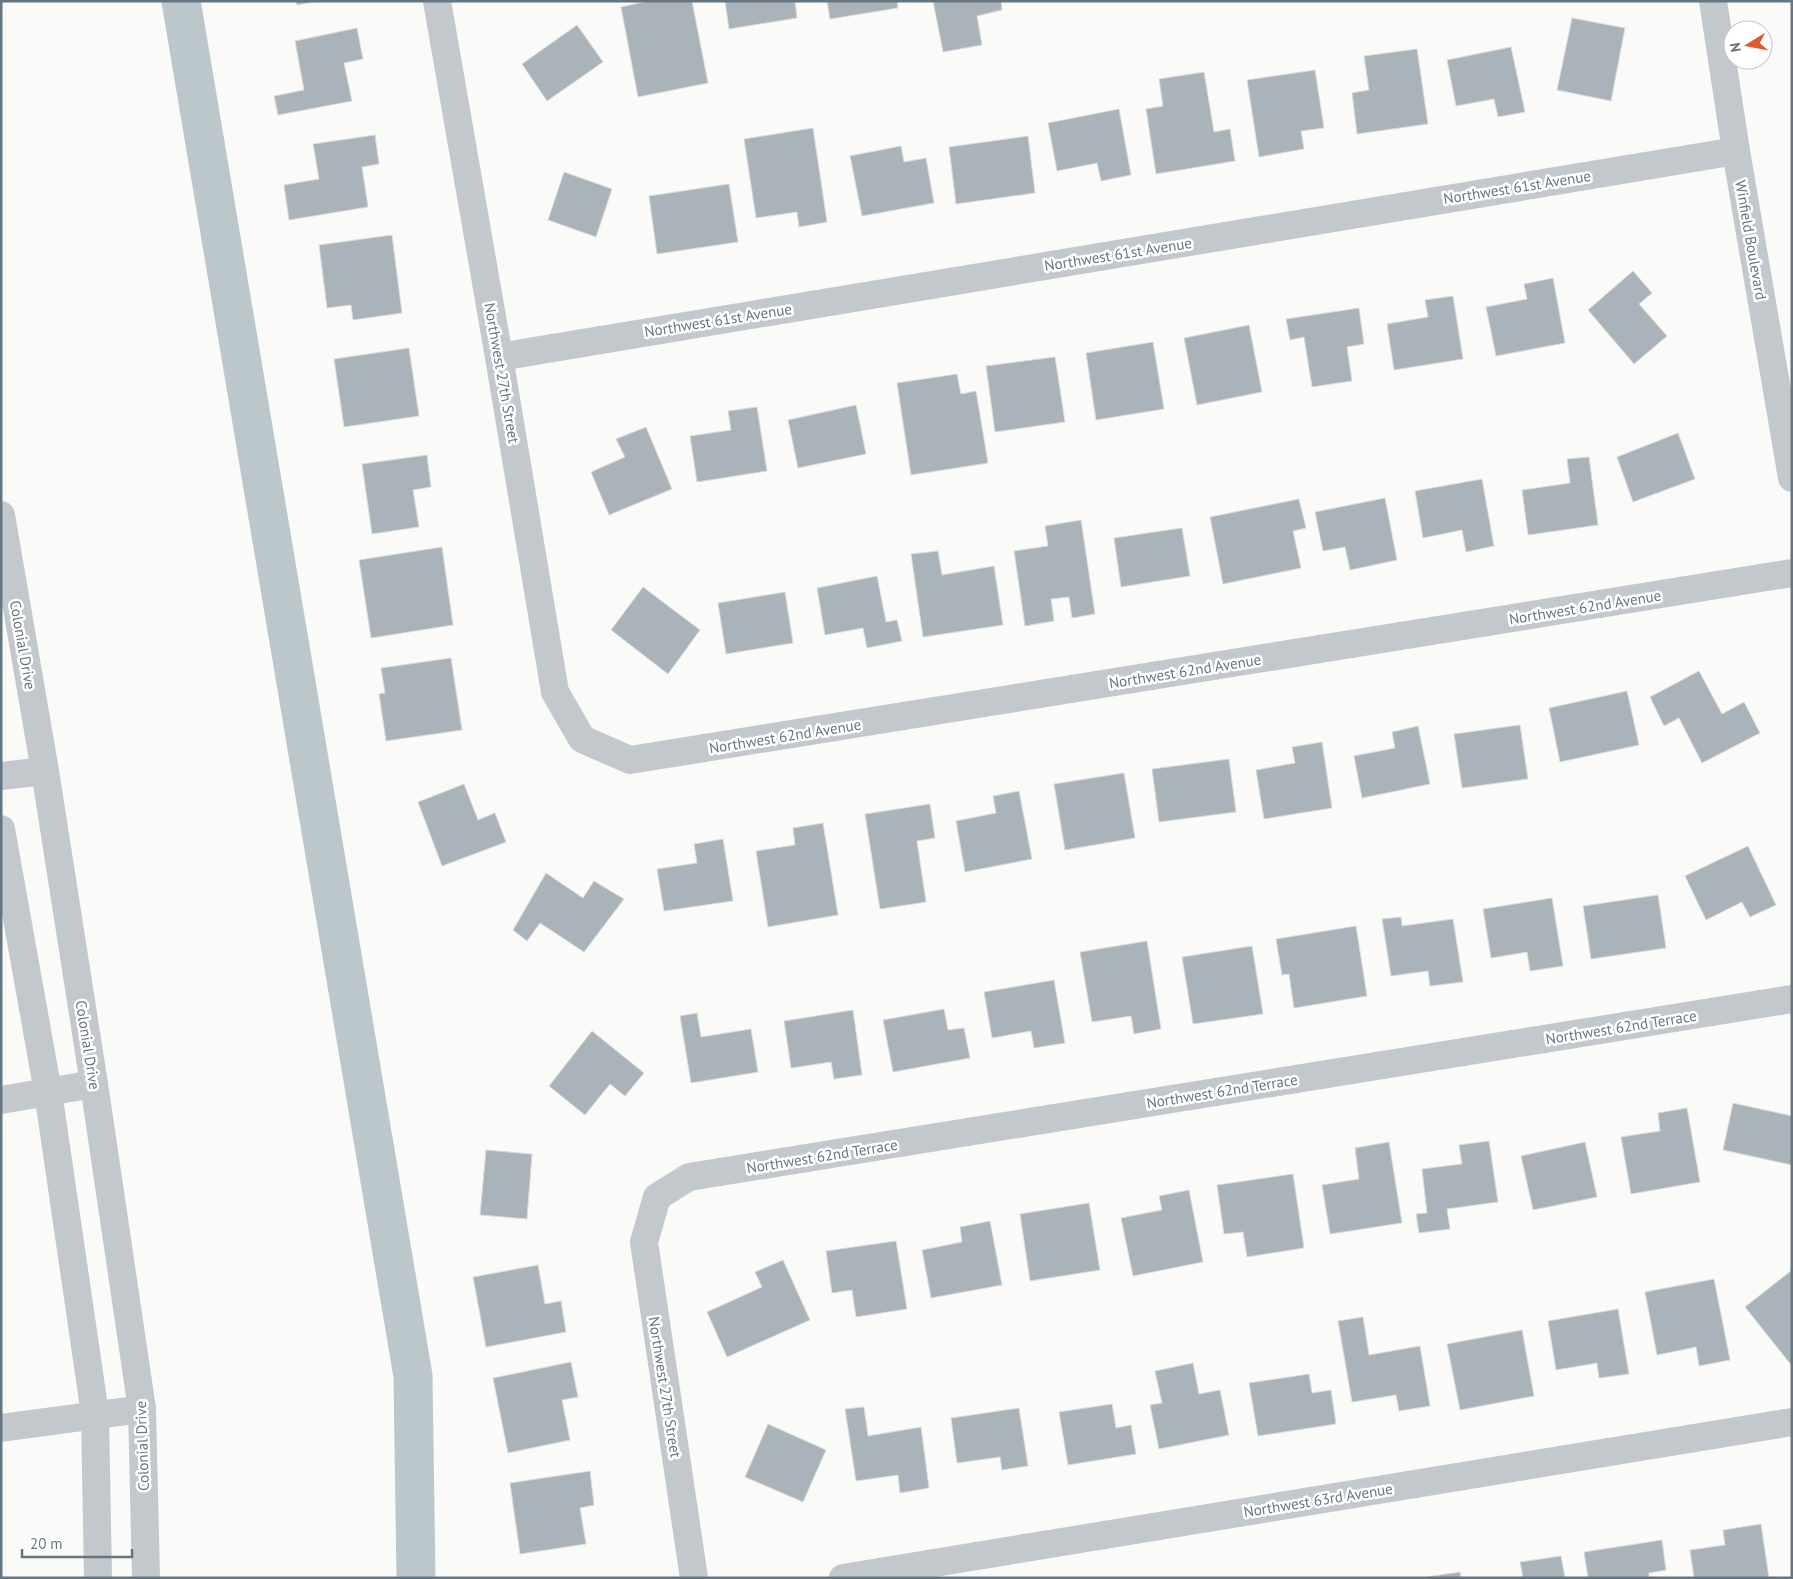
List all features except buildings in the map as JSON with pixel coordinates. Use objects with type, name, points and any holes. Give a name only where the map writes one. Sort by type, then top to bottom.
[{"type":"street","name":"Northwest 27th Street","points":[[437,1],[556,692],[582,739]]},
{"type":"street","name":"Winfield Boulevard","points":[[1713,1],[1736,151],[1792,478]]},
{"type":"street","name":"Northwest 61st Avenue","points":[[499,357],[1736,151]]},
{"type":"street","name":"Colonial Drive","points":[[1,515],[94,1084],[142,1409],[146,1578]]},
{"type":"street","name":"Northwest 62nd Avenue","points":[[582,739],[630,760],[1792,573]]},
{"type":"street","points":[[1,776],[44,771]]},
{"type":"street","points":[[1,829],[48,1092],[95,1414],[98,1578]]},
{"type":"street","name":"Northwest 62nd Terrace","points":[[657,1197],[689,1177],[1792,999]]},
{"type":"street","points":[[1,1100],[94,1084]]},
{"type":"street","name":"Northwest 27th Street","points":[[657,1197],[644,1242],[694,1578]]},
{"type":"street","points":[[1,1428],[142,1409]]},
{"type":"street","name":"Northwest 63rd Avenue","points":[[843,1578],[1792,1422]]},
{"type":"waterway","points":[[181,1],[413,1376],[416,1578]]}]
